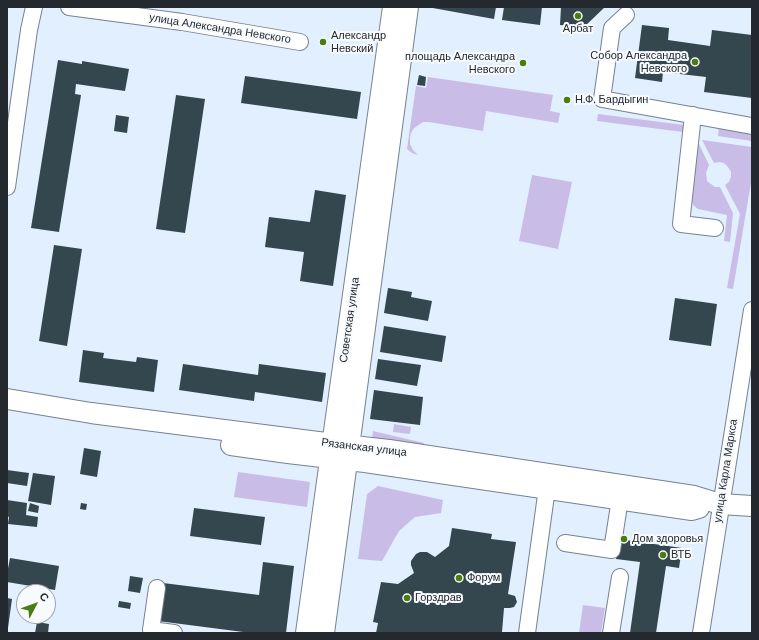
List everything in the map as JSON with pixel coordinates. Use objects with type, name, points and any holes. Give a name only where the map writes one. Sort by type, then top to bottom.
[{"type":"main road","name":"Советская улица","points":[[324,633],[340,451],[393,7]]},
{"type":"main road","name":"Советская улица","points":[[306,633],[340,451],[408,7]]},
{"type":"main road","name":"Рязанская улица","points":[[7,399],[340,451],[547,488],[692,510],[720,504]]},
{"type":"main road","name":"Рязанская улица","points":[[7,412],[280,452],[340,451],[526,470],[694,496],[720,504],[752,506]]},
{"type":"street","points":[[7,187],[29,30],[34,7]]},
{"type":"street","name":"улица Александра Невского","points":[[69,7],[182,22],[300,42]]},
{"type":"street","points":[[626,15],[612,28],[602,99],[752,126]]},
{"type":"street","points":[[693,115],[681,224],[715,228]]},
{"type":"street","name":"улица Карла Маркса","points":[[701,633],[720,504],[752,310]]},
{"type":"street","points":[[527,633],[547,488]]},
{"type":"street","points":[[565,543],[612,550],[620,499]]},
{"type":"street","points":[[611,633],[620,577]]},
{"type":"street","points":[[157,588],[151,630],[174,633]]},
{"type":"shaded area","points":[[428,77],[553,95],[550,111],[560,113],[558,123],[486,111],[483,131],[423,122],[414,128],[411,133],[410,144],[418,155],[412,153],[407,149],[416,86],[426,88]]},
{"type":"shaded area","points":[[598,114],[684,125],[683,132],[597,121]]},
{"type":"shaded area","points":[[719,127],[752,133],[752,141],[718,136]]},
{"type":"shaded area","points":[[702,140],[752,147],[752,177],[733,289],[727,288],[740,214],[725,185],[729,182],[731,172],[724,163],[714,163]]},
{"type":"shaded area","points":[[698,142],[709,165],[706,173],[707,181],[715,187],[720,187],[733,213],[730,242],[724,241],[727,215],[698,209],[693,205],[692,201]]},
{"type":"shaded area","points":[[532,175],[572,182],[558,249],[519,241]]},
{"type":"shaded area","points":[[394,424],[411,427],[410,434],[393,432]]},
{"type":"shaded area","points":[[373,431],[424,443],[423,447],[372,439]]},
{"type":"shaded area","points":[[238,472],[310,482],[307,507],[234,497]]},
{"type":"shaded area","points":[[378,486],[443,500],[441,513],[415,517],[399,531],[382,561],[358,559],[367,494]]},
{"type":"shaded area","points":[[583,605],[605,608],[601,633],[579,633]]},
{"type":"building","points":[[427,7],[496,7],[494,19]]},
{"type":"building","points":[[504,7],[542,7],[540,25],[502,20]]},
{"type":"building","name":"Арбат","points":[[561,7],[605,7],[584,27],[560,25]]},
{"type":"building","name":"Собор Александра Невского","points":[[642,25],[669,28],[668,40],[710,46],[712,30],[752,35],[752,98],[704,92],[706,77],[663,72],[662,82],[635,78]]},
{"type":"building","points":[[58,60],[82,64],[82,61],[129,69],[125,91],[76,84],[75,94],[81,95],[59,232],[31,228]]},
{"type":"building","points":[[419,75],[426,77],[425,86],[417,85]]},
{"type":"building","points":[[245,76],[361,92],[357,119],[241,103]]},
{"type":"building","points":[[176,95],[205,99],[185,233],[156,229]]},
{"type":"building","points":[[116,115],[129,117],[127,133],[114,131]]},
{"type":"building","points":[[315,190],[346,195],[333,286],[300,281],[304,252],[265,247],[269,217],[310,222]]},
{"type":"building","points":[[54,245],[82,249],[67,346],[39,341]]},
{"type":"building","points":[[388,288],[412,292],[411,297],[432,301],[428,321],[384,313]]},
{"type":"building","points":[[675,298],[717,304],[711,346],[669,340]]},
{"type":"building","points":[[384,326],[446,336],[442,362],[380,352]]},
{"type":"building","points":[[83,350],[104,353],[103,358],[136,362],[137,357],[158,360],[154,392],[79,382]]},
{"type":"building","points":[[378,359],[421,365],[417,386],[375,379]]},
{"type":"building","points":[[183,364],[258,375],[259,364],[326,373],[322,402],[255,392],[254,401],[179,390]]},
{"type":"building","points":[[374,390],[423,397],[420,425],[370,419]]},
{"type":"building","points":[[84,448],[101,451],[97,477],[80,474]]},
{"type":"building","points":[[7,470],[29,473],[27,486],[7,483]]},
{"type":"building","points":[[33,473],[55,476],[51,505],[28,501]]},
{"type":"building","points":[[7,500],[27,503],[26,515],[38,517],[37,527],[8,524],[9,517],[7,516]]},
{"type":"building","points":[[30,503],[39,506],[38,513],[28,511]]},
{"type":"building","points":[[81,503],[87,504],[86,510],[80,509]]},
{"type":"building","points":[[194,508],[265,517],[261,545],[190,536]]},
{"type":"building","name":"Форум","points":[[452,528],[492,534],[491,539],[516,542],[508,594],[515,596],[517,602],[514,607],[504,608],[502,632],[376,633],[378,623],[373,622],[381,582],[398,584],[414,573],[411,561],[416,554],[420,552],[427,552],[435,557],[449,546]]},
{"type":"building","points":[[619,539],[682,548],[679,568],[666,566],[656,633],[630,633],[640,562],[616,559]]},
{"type":"building","points":[[10,558],[59,566],[56,584],[19,584],[7,582]]},
{"type":"building","points":[[263,562],[294,566],[286,633],[251,633],[158,621],[163,583],[259,595]]},
{"type":"building","points":[[130,576],[143,578],[140,593],[128,591]]},
{"type":"building","points":[[7,598],[12,599],[8,628],[7,628]]},
{"type":"building","points":[[119,601],[131,603],[130,609],[118,607]]},
{"type":"building","points":[[37,624],[49,624],[48,633],[35,633]]},
{"type":"place","name":"Арбат","points":[[578,16]]},
{"type":"place","name":"Александр Невский","points":[[323,42]]},
{"type":"place","name":"Собор Александра Невского","points":[[695,62]]},
{"type":"place","name":"площадь Александра Невского","points":[[523,63]]},
{"type":"place","name":"Н.Ф. Бардыгин","points":[[567,100]]},
{"type":"place","name":"Дом здоровья","points":[[624,539]]},
{"type":"place","name":"ВТБ","points":[[663,555]]},
{"type":"place","name":"Форум","points":[[459,578]]},
{"type":"place","name":"Горздрав","points":[[407,598]]}]
